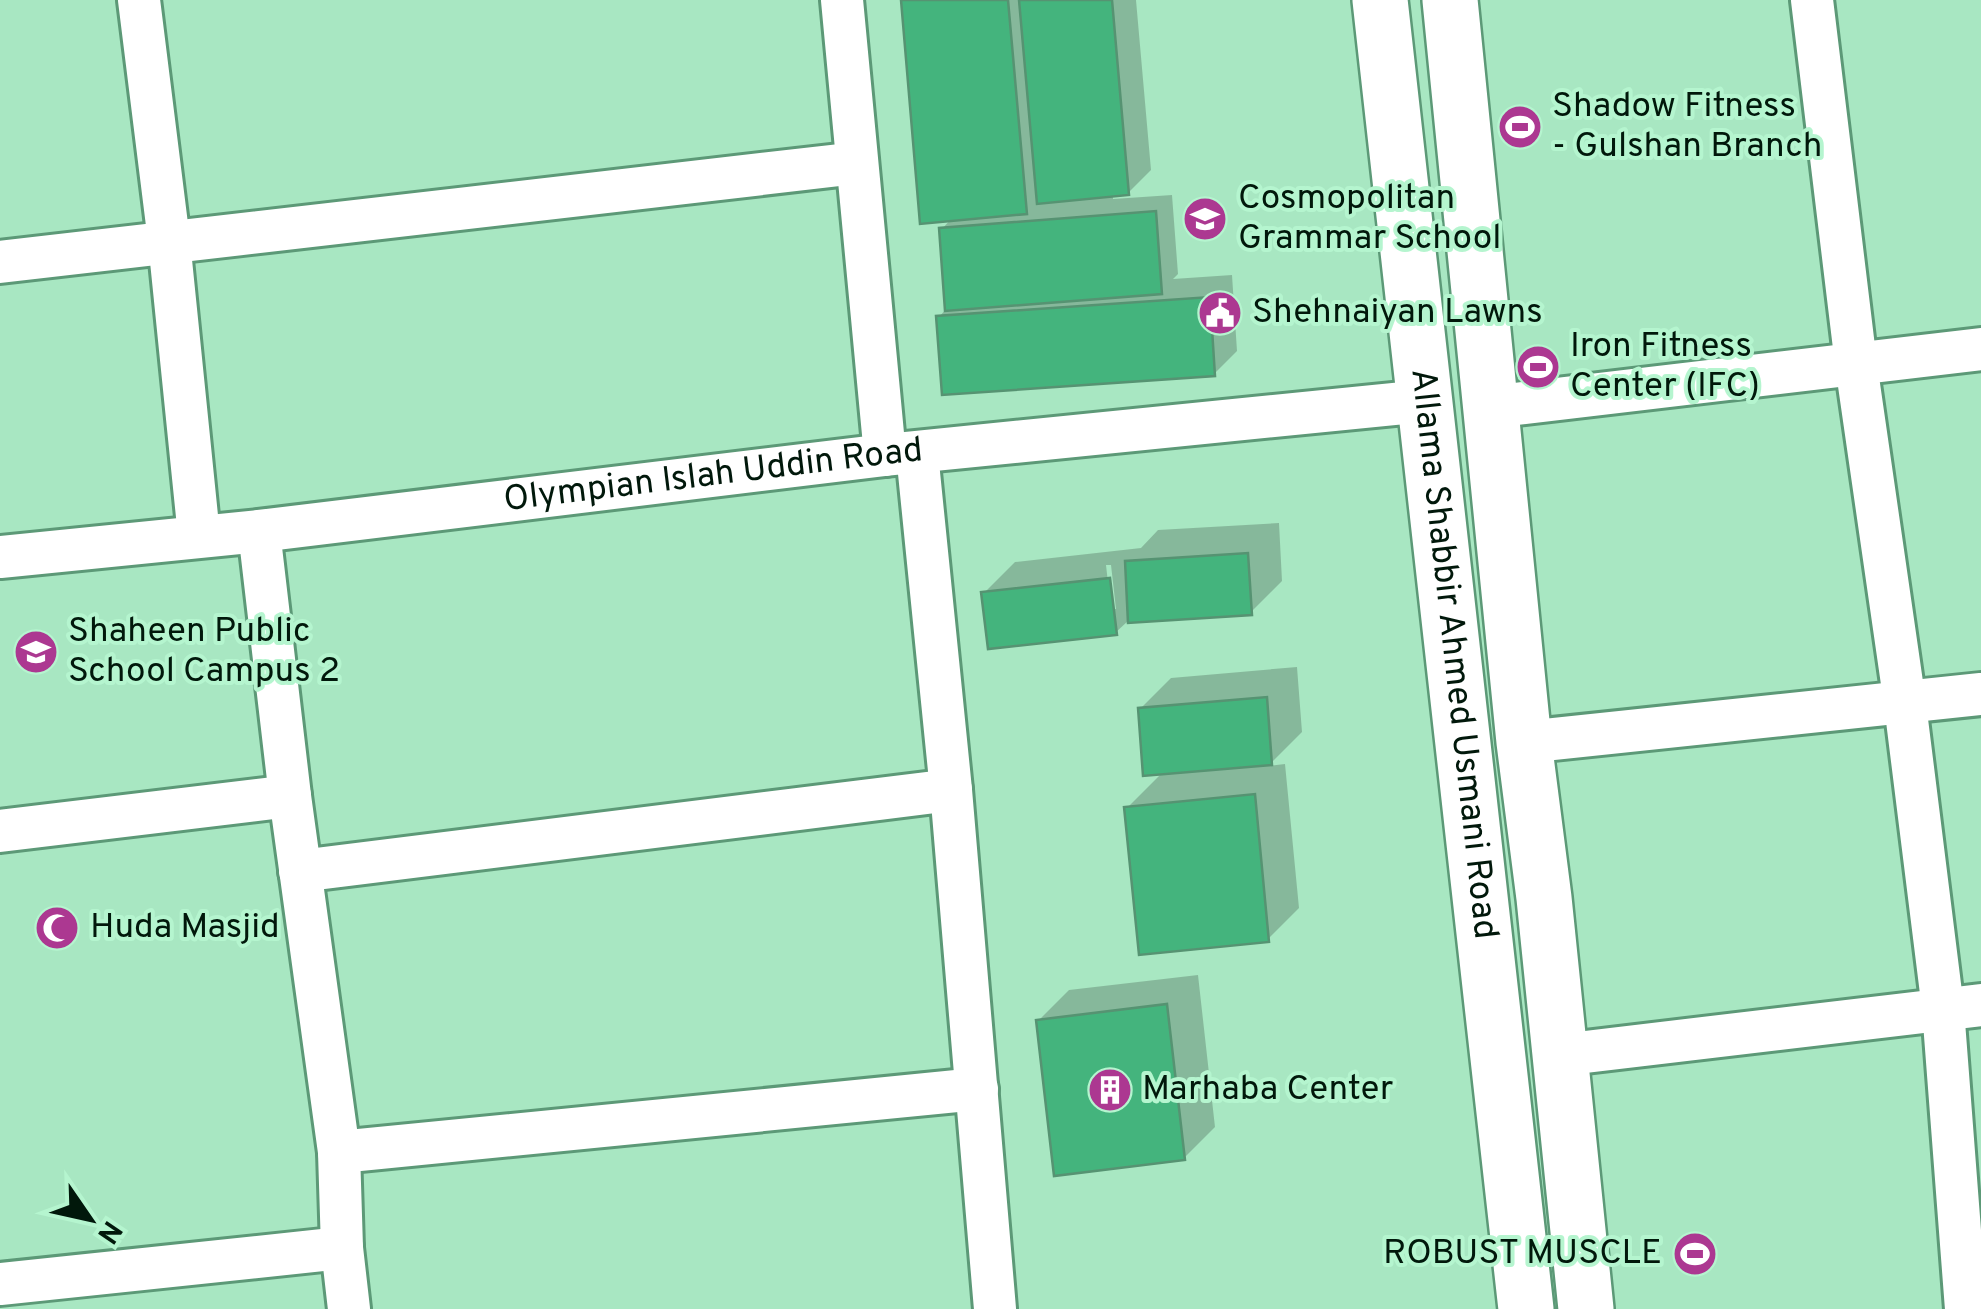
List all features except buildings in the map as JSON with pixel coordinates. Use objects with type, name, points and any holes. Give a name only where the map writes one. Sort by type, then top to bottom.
[{"type":"main road","name":"Allama Shabbir Ahmed Usmani Road","points":[[1380,0],[1526,1309]]},
{"type":"main road","name":"Allama Shabbir Ahmed Usmani Road","points":[[1450,0],[1524,742],[1586,1309]]},
{"type":"street","points":[[139,0],[169,241],[199,536]]},
{"type":"street","points":[[842,0],[857,163],[951,790],[995,1309]]},
{"type":"street","points":[[1812,0],[1856,364],[1905,704],[1962,1007],[1966,1309]]},
{"type":"street","points":[[0,262],[857,163]]},
{"type":"street","points":[[1490,407],[1981,349]]},
{"type":"street","name":"Olympian Islah Uddin Road","points":[[0,557],[259,532],[901,454],[1424,402]]},
{"type":"street","points":[[259,532],[290,796],[340,1152],[342,1248],[349,1309]]},
{"type":"street","points":[[1524,742],[1981,694]]},
{"type":"street","points":[[300,870],[951,790]]},
{"type":"street","points":[[0,831],[290,796]]},
{"type":"street","points":[[1560,1055],[1962,1007]]},
{"type":"street","points":[[340,1152],[977,1090]]},
{"type":"street","points":[[0,1284],[342,1248]]},
{"type":"place","name":"Shadow Fitness - Gulshan Branch","points":[[1520,127]]},
{"type":"place","name":"Cosmopolitan Grammar School","points":[[1205,219]]},
{"type":"place","name":"Shehnaiyan Lawns","points":[[1220,313]]},
{"type":"place","name":"Iron Fitness Center (IFC)","points":[[1538,367]]},
{"type":"place","name":"Shaheen Public School Campus 2","points":[[36,652]]},
{"type":"place","name":"Huda Masjid","points":[[57,928]]},
{"type":"place","name":"Marhaba Center","points":[[1110,1090]]},
{"type":"place","name":"ROBUST MUSCLE","points":[[1695,1254]]}]
